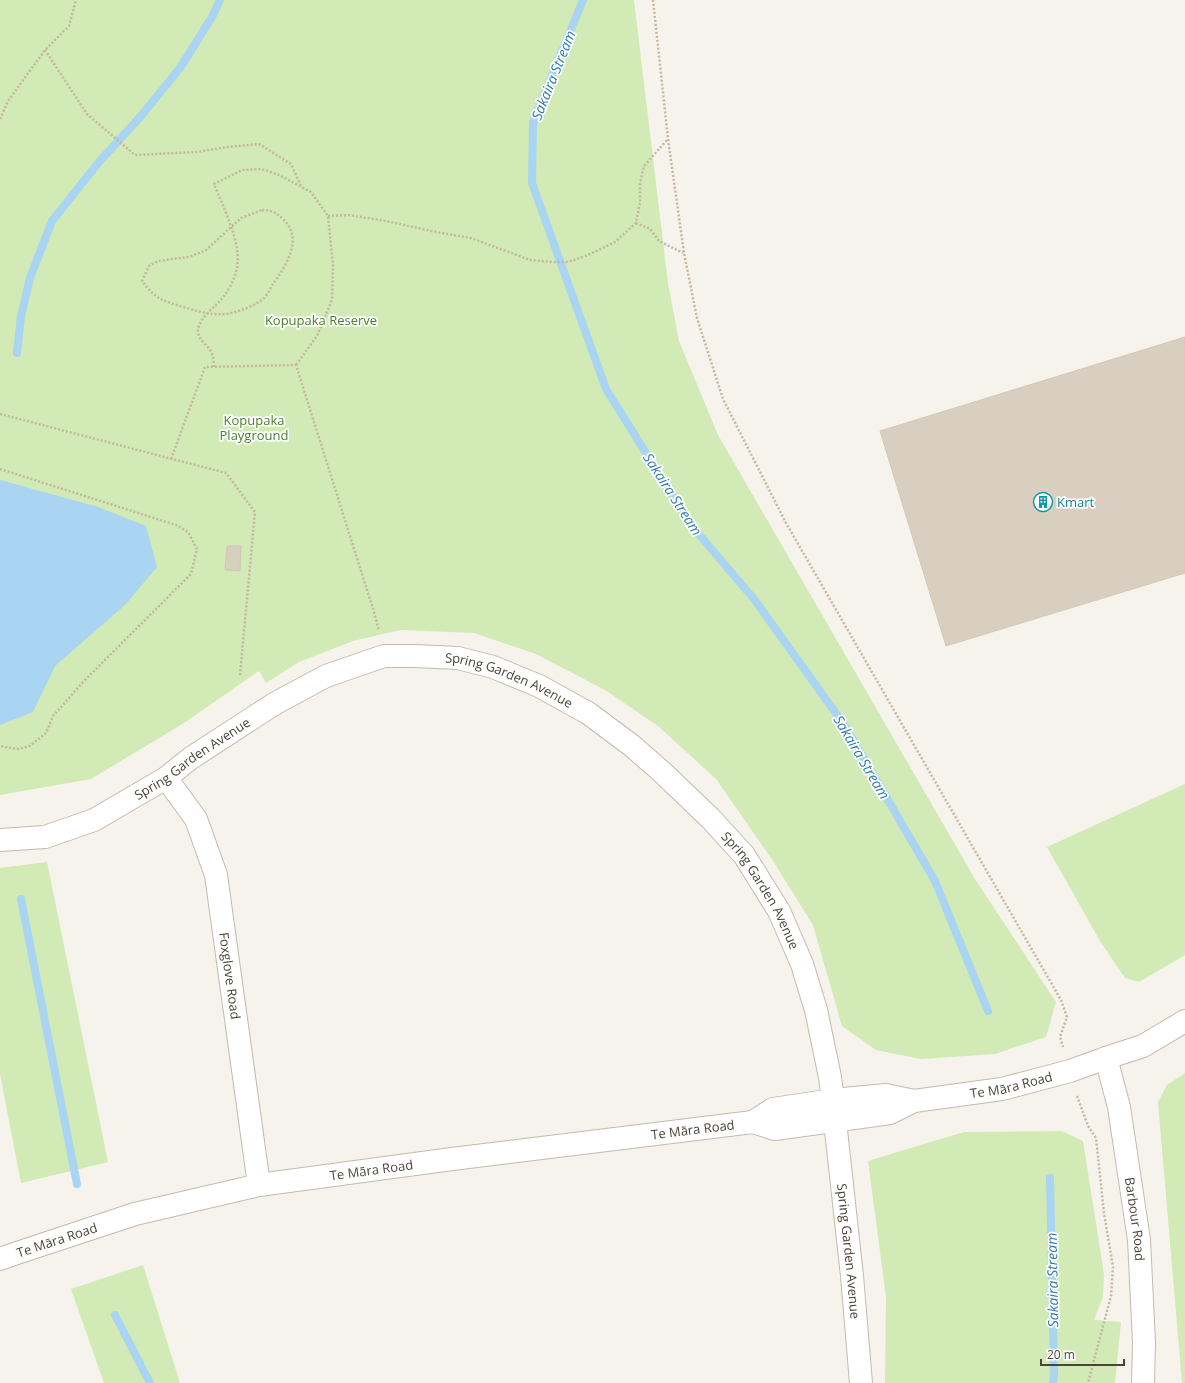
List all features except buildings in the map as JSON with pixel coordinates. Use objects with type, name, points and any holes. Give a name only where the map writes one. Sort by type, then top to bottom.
[{"type":"street","name":"Spring Garden Avenue","points":[[0,840],[45,837],[94,820],[166,778],[192,758],[274,704],[326,676],[384,656],[458,658],[493,667],[539,686],[588,713],[631,745],[662,772],[710,818],[744,855],[779,911],[802,964],[816,1010],[830,1077],[852,1276],[860,1383]]},
{"type":"street","name":"Foxglove Road","points":[[166,778],[196,819],[216,875],[260,1185]]},
{"type":"street","name":"Te Māra Road","points":[[0,1260],[135,1214],[260,1185],[452,1159],[753,1122],[776,1129],[886,1095],[914,1101],[1002,1089],[1070,1071],[1143,1046],[1185,1021]]},
{"type":"street","name":"Barbour Road","points":[[1106,1058],[1119,1107],[1139,1240],[1144,1342],[1143,1383]]},
{"type":"path","points":[[0,119],[8,102],[45,50],[69,26],[76,0]]},
{"type":"path","points":[[653,0],[668,139],[684,253],[697,318],[723,399],[786,523],[1061,1000],[1068,1017],[1060,1036],[1063,1044]]},
{"type":"path","points":[[45,50],[90,118],[135,155],[197,152],[227,146],[259,144],[291,164],[301,186]]},
{"type":"path","points":[[328,216],[348,214],[386,221],[471,238],[530,260],[568,262],[620,238],[636,223],[640,203],[640,183],[644,166],[668,139]]},
{"type":"path","points":[[214,367],[213,357],[209,349],[201,340],[198,331],[206,314],[225,295],[231,284],[237,267],[237,253],[231,227],[214,184],[242,170],[262,169],[279,174],[311,192],[328,216],[333,265],[332,300],[317,336],[296,365]]},
{"type":"path","points":[[262,210],[269,210],[278,214],[287,222],[294,236],[291,253],[284,270],[263,299],[245,309],[233,313],[206,314],[161,300],[151,293],[142,281],[149,266],[158,261],[189,257],[206,250],[241,218],[262,210]]},
{"type":"path","points":[[636,223],[650,229],[659,241],[684,253]]},
{"type":"path","points":[[172,459],[205,367],[296,365]]},
{"type":"path","points":[[296,365],[374,612],[379,634]]},
{"type":"path","points":[[0,414],[226,473],[255,512],[240,675]]},
{"type":"path","points":[[0,469],[176,525],[188,532],[197,549],[192,574],[84,681],[53,716],[46,733],[30,746],[17,749],[0,746]]},
{"type":"path","points":[[1080,1106],[1088,1126],[1096,1138],[1104,1213],[1113,1267],[1111,1296],[1088,1383]]},
{"type":"green space","name":"Kopupaka Reserve","points":[[0,0],[634,0],[668,283],[679,341],[718,435],[975,879],[1056,1002],[1046,1037],[995,1054],[921,1059],[876,1050],[842,1026],[813,925],[773,861],[716,779],[658,726],[605,690],[536,654],[474,633],[400,630],[353,641],[299,662],[266,683],[259,671],[184,723],[91,779],[0,795]]},
{"type":"green space","points":[[1185,784],[1185,955],[1139,982],[1125,978],[1100,941],[1047,847]]},
{"type":"green space","points":[[47,862],[108,1162],[21,1183],[0,1074],[0,868]]},
{"type":"green space","points":[[1185,1073],[1185,1383],[1182,1383],[1158,1102],[1167,1085]]},
{"type":"green space","points":[[1062,1131],[1083,1141],[1104,1274],[1103,1297],[1094,1320],[1121,1322],[1115,1383],[885,1383],[886,1297],[868,1161],[964,1132]]},
{"type":"green space","points":[[143,1265],[180,1383],[104,1383],[71,1289]]},
{"type":"water","points":[[0,480],[98,507],[146,526],[157,567],[125,605],[55,666],[33,712],[0,725]]},
{"type":"waterway","points":[[17,353],[21,316],[30,278],[52,221],[99,162],[141,116],[180,68],[212,17],[220,0]]},
{"type":"waterway","name":"Sakaira Stream","points":[[583,0],[533,122],[532,183],[606,389],[691,525],[754,599],[845,726],[935,881],[988,1011]]},
{"type":"waterway","points":[[21,899],[77,1184]]},
{"type":"waterway","name":"Sakaira Stream","points":[[1050,1178],[1053,1383]]},
{"type":"waterway","points":[[115,1315],[150,1383]]},
{"type":"place","name":"Kmart","points":[[1043,502]]},
{"type":"park label","name":"Kopupaka Playground","points":[[254,428]]}]
